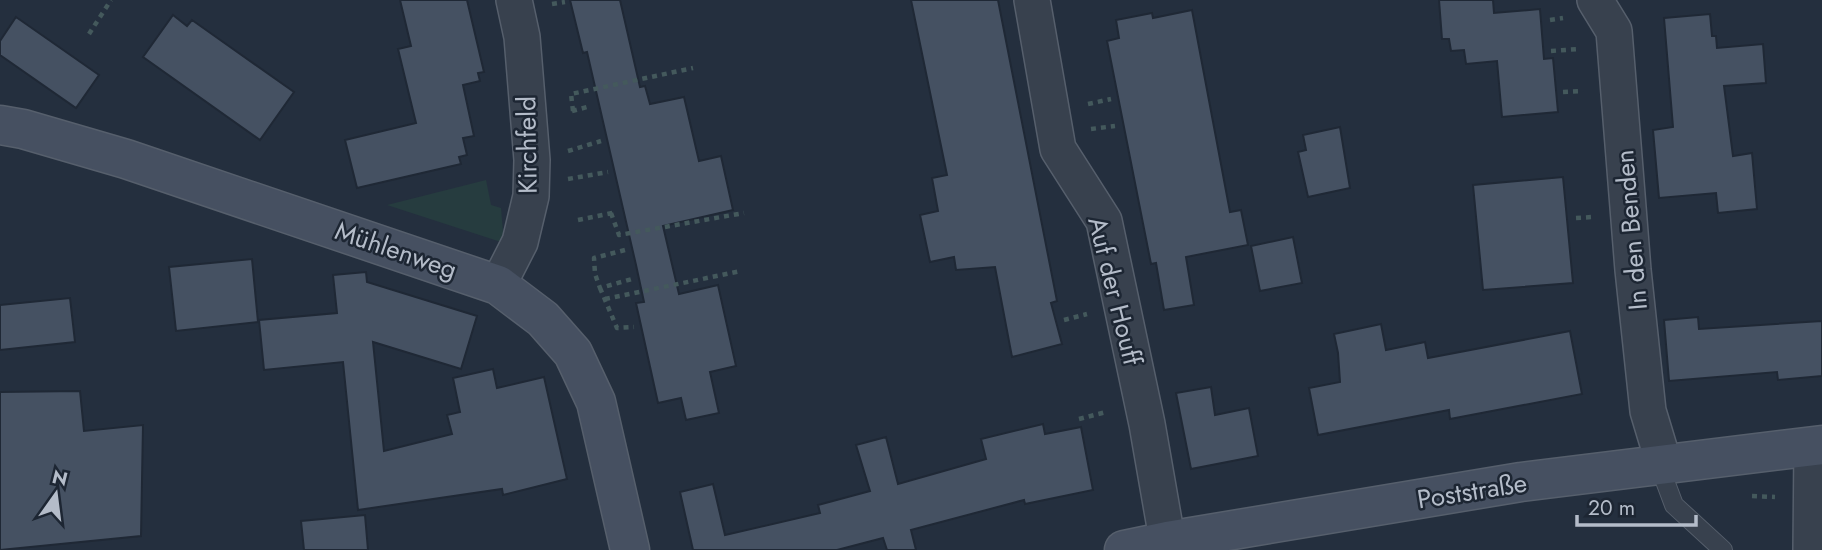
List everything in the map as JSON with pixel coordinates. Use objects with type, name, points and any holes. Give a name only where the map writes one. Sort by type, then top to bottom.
[{"type":"main road","name":"Mühlenweg","points":[[0,125],[23,129],[126,159],[498,285],[543,319],[573,353],[596,402],[630,550]]},
{"type":"main road","name":"Poststraße","points":[[1124,550],[1168,545],[1521,482],[1817,445]]},
{"type":"street","name":"Kirchfeld","points":[[498,285],[520,242],[531,196],[532,160],[522,37],[514,0]]},
{"type":"street","name":"Auf der Houff","points":[[1031,0],[1058,149],[1104,221],[1147,424],[1168,545]]},
{"type":"street","name":"In den Benden","points":[[1595,0],[1614,32],[1628,213],[1648,411],[1662,464]]},
{"type":"street","points":[[1811,550],[1817,445]]},
{"type":"lane","points":[[1662,464],[1674,505],[1723,550]]},
{"type":"path","points":[[89,34],[111,0]]},
{"type":"path","points":[[573,111],[571,94],[693,68]]},
{"type":"path","points":[[564,118],[573,111],[591,106]]},
{"type":"path","points":[[561,153],[601,141]]},
{"type":"path","points":[[568,179],[608,172]]},
{"type":"path","points":[[578,220],[614,213],[620,235],[744,213]]},
{"type":"path","points":[[625,250],[594,258],[595,274],[617,328],[634,327]]},
{"type":"path","points":[[605,299],[741,271]]},
{"type":"path","points":[[600,288],[632,279]]},
{"type":"green space","points":[[486,180],[491,205],[501,208],[504,243],[387,205]]},
{"type":"building","points":[[400,0],[467,0],[484,72],[478,73],[480,81],[463,85],[474,136],[463,138],[467,155],[459,157],[461,164],[357,188],[345,140],[416,123],[398,49],[411,46]]},
{"type":"building","points":[[570,0],[620,0],[640,87],[645,86],[650,104],[684,97],[699,161],[721,156],[733,210],[663,226],[679,294],[718,285],[736,366],[710,372],[719,413],[686,420],[681,398],[658,403],[636,303],[644,302],[636,265],[587,52],[583,53]]},
{"type":"building","points":[[911,0],[998,0],[1057,301],[1051,303],[1062,344],[1012,357],[995,267],[956,270],[954,257],[930,262],[920,215],[938,211],[932,178],[947,175]]},
{"type":"building","points":[[1439,0],[1493,0],[1494,13],[1540,9],[1544,59],[1553,58],[1558,112],[1502,117],[1497,61],[1466,64],[1464,50],[1451,51],[1449,39],[1442,39]]},
{"type":"building","points":[[1192,10],[1230,212],[1241,210],[1248,245],[1186,257],[1194,305],[1164,310],[1156,263],[1151,264],[1107,41],[1119,38],[1116,20],[1152,13],[1153,18]]},
{"type":"building","points":[[1710,14],[1712,36],[1716,36],[1717,48],[1763,44],[1766,83],[1724,86],[1733,156],[1752,153],[1757,209],[1718,213],[1716,193],[1659,198],[1653,130],[1673,127],[1664,18]]},
{"type":"building","points":[[173,15],[187,26],[192,20],[294,92],[260,140],[143,57]]},
{"type":"building","points":[[16,17],[99,75],[76,108],[0,55],[0,41]]},
{"type":"building","points":[[1340,127],[1350,188],[1308,197],[1298,152],[1306,150],[1303,135]]},
{"type":"building","points":[[1563,177],[1573,283],[1483,290],[1473,185]]},
{"type":"building","points":[[1293,237],[1302,283],[1260,291],[1251,246]]},
{"type":"building","points":[[252,259],[258,322],[176,331],[169,267]]},
{"type":"building","points":[[366,272],[367,282],[477,316],[461,369],[373,342],[384,451],[452,434],[447,415],[460,412],[453,378],[493,369],[497,388],[544,377],[567,479],[503,495],[502,489],[358,510],[343,362],[264,370],[259,320],[337,313],[333,275]]},
{"type":"building","points":[[70,298],[75,342],[0,350],[0,305]]},
{"type":"building","points":[[1698,317],[1699,329],[1822,321],[1822,376],[1778,380],[1777,372],[1669,381],[1664,320]]},
{"type":"building","points":[[1381,324],[1386,350],[1425,342],[1428,358],[1570,331],[1582,394],[1450,419],[1449,410],[1318,435],[1309,388],[1340,382],[1334,334]]},
{"type":"building","points":[[1211,387],[1215,415],[1249,408],[1258,456],[1191,469],[1176,393]]},
{"type":"building","points":[[80,391],[84,431],[143,425],[141,536],[0,550],[0,392]]},
{"type":"building","points":[[1043,424],[1045,434],[1081,427],[1093,490],[1025,504],[1024,500],[911,530],[916,550],[887,550],[883,538],[837,550],[693,550],[680,492],[713,484],[725,535],[820,513],[818,505],[870,491],[856,445],[886,437],[898,484],[986,459],[981,439]]},
{"type":"building","points":[[365,515],[368,550],[304,550],[301,521]]}]
